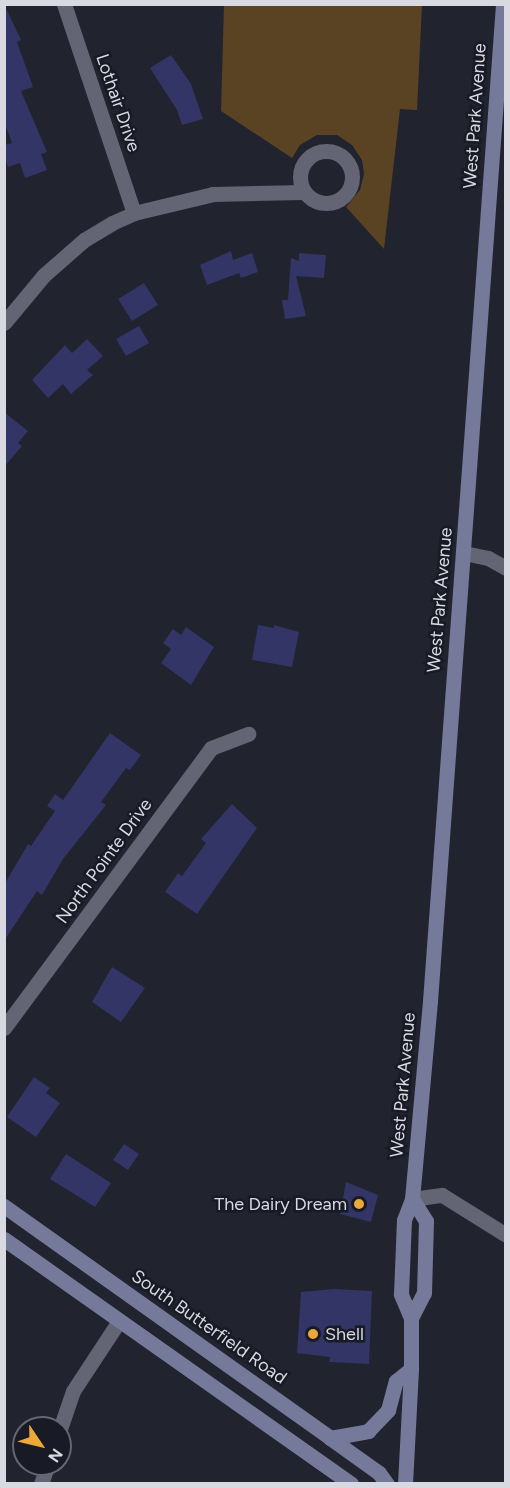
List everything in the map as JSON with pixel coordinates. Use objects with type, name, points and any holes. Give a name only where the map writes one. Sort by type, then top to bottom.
[{"type":"main road","name":"West Park Avenue","points":[[405,1484],[411,1369],[411,1318],[401,1294],[404,1221],[412,1198],[464,554],[503,4]]},
{"type":"main road","name":"West Park Avenue","points":[[411,1318],[423,1293],[426,1221],[412,1198]]},
{"type":"main road","name":"South Butterfield Road","points":[[4,1206],[379,1473],[387,1484]]},
{"type":"main road","points":[[4,1239],[351,1484]]},
{"type":"main road","points":[[330,1438],[368,1431],[388,1410],[396,1381],[411,1369]]},
{"type":"street","name":"Lothair Drive","points":[[64,4],[134,213]]},
{"type":"street","points":[[4,323],[44,275],[84,240],[134,213],[213,194],[304,192]]},
{"type":"street","points":[[464,554],[488,558],[506,568]]},
{"type":"street","name":"North Pointe Drive","points":[[4,1028],[211,748],[248,734]]},
{"type":"street","points":[[412,1198],[442,1195],[506,1235]]},
{"type":"street","points":[[65,1416],[78,1382],[119,1321]]},
{"type":"shaded area","points":[[224,5],[422,5],[417,110],[400,109],[384,249],[346,207],[360,190],[364,174],[362,160],[352,145],[337,135],[317,135],[300,145],[292,158],[221,111]]},
{"type":"building","points":[[4,4],[21,40],[17,42],[33,87],[21,91],[47,152],[41,154],[47,170],[25,178],[20,163],[8,167],[4,156],[4,145],[12,143],[4,121]]},
{"type":"building","points":[[171,55],[191,84],[203,119],[182,125],[177,110],[150,68]]},
{"type":"building","points":[[231,251],[233,260],[252,253],[258,272],[241,278],[239,273],[207,285],[200,265]]},
{"type":"building","points":[[299,253],[326,255],[324,278],[296,276],[306,316],[285,319],[282,300],[288,300],[291,258],[299,261]]},
{"type":"building","points":[[144,283],[158,305],[132,321],[118,299]]},
{"type":"building","points":[[139,326],[149,343],[126,356],[116,339]]},
{"type":"building","points":[[87,339],[103,356],[87,370],[93,375],[71,394],[63,384],[48,398],[32,380],[65,345],[72,353]]},
{"type":"building","points":[[4,412],[28,431],[18,443],[22,446],[4,467]]},
{"type":"building","points":[[258,625],[274,628],[274,625],[299,632],[292,667],[252,660]]},
{"type":"building","points":[[186,627],[214,647],[191,685],[161,663],[171,649],[163,643],[173,629],[181,635]]},
{"type":"building","points":[[110,733],[141,755],[130,770],[126,768],[101,802],[106,805],[63,859],[42,895],[37,891],[4,941],[4,885],[28,844],[31,846],[55,811],[47,806],[55,794],[63,800]]},
{"type":"building","points":[[232,804],[257,828],[197,914],[165,892],[178,873],[182,876],[206,843],[201,839]]},
{"type":"building","points":[[112,967],[145,988],[121,1022],[92,1002]]},
{"type":"building","points":[[34,1077],[50,1088],[46,1093],[60,1103],[36,1137],[7,1117]]},
{"type":"building","points":[[124,1144],[139,1154],[128,1170],[113,1160]]},
{"type":"building","points":[[66,1154],[111,1183],[95,1207],[50,1179]]},
{"type":"building","name":"The Dairy Dream","points":[[346,1182],[378,1195],[371,1222],[340,1214]]},
{"type":"building","points":[[334,1289],[372,1291],[369,1364],[329,1362],[330,1357],[297,1353],[301,1292]]},
{"type":"place","name":"The Dairy Dream","points":[[359,1204]]},
{"type":"place","name":"Shell","points":[[313,1334]]}]
